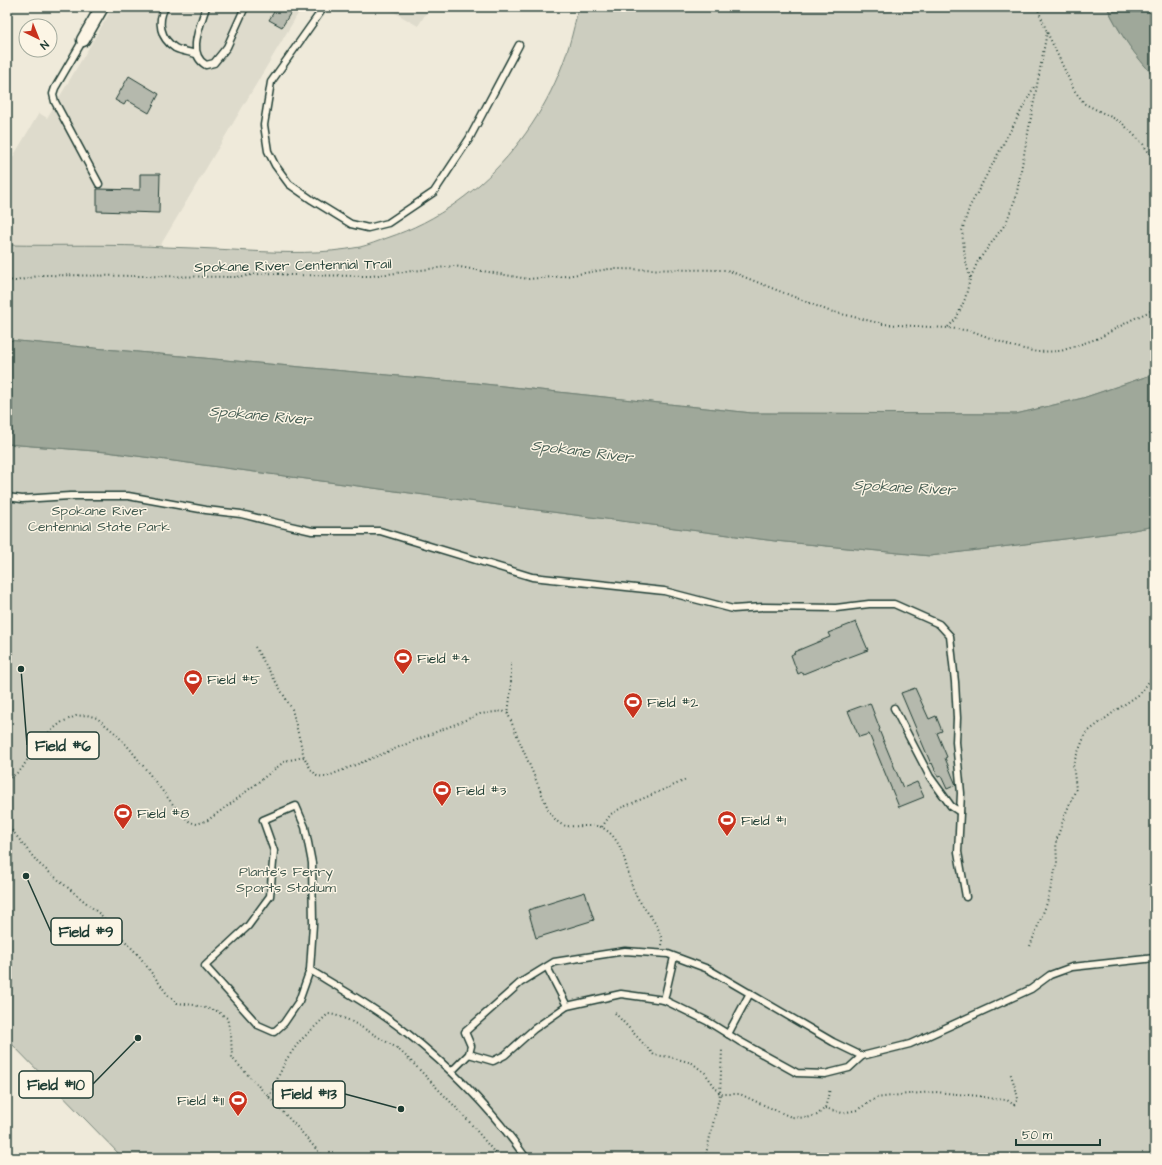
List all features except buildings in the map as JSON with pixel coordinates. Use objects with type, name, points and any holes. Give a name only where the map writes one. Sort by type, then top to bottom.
[{"type":"street","points":[[83,40],[102,7]]},
{"type":"lane","points":[[165,7],[162,13],[160,29],[165,40],[176,48],[196,54]]},
{"type":"lane","points":[[206,7],[196,42],[196,54],[200,62],[206,66],[214,63],[226,47],[246,7]]},
{"type":"lane","points":[[322,7],[322,10],[271,82],[264,125],[268,151],[275,165],[289,184],[351,224],[368,228],[388,224],[434,192],[469,139],[519,45]]},
{"type":"lane","points":[[83,40],[53,94],[55,102],[99,184]]},
{"type":"lane","points":[[7,497],[128,496],[206,510],[241,514],[312,531],[380,531],[532,577],[664,591],[733,609],[763,607],[836,608],[869,604],[894,604],[939,624],[950,636],[955,682],[957,718],[956,742],[961,793],[958,852],[966,897]]},
{"type":"lane","points":[[894,708],[930,777],[951,806],[960,812]]},
{"type":"lane","points":[[296,806],[305,827],[312,863],[313,924],[310,970],[299,1001],[284,1023],[274,1032],[258,1025],[205,966],[248,926],[270,896],[274,851],[263,820],[296,806]]},
{"type":"lane","points":[[452,1071],[469,1054],[471,1046],[465,1032],[520,983],[554,962],[626,951],[668,954],[708,969],[833,1042],[862,1056]]},
{"type":"lane","points":[[664,1000],[674,957]]},
{"type":"lane","points":[[469,1054],[493,1061],[505,1055],[534,1029],[567,1006],[621,994],[664,1000],[707,1021],[797,1073],[825,1074],[849,1068],[862,1056],[910,1044],[1031,989],[1050,975],[1072,966],[1155,958]]},
{"type":"lane","points":[[547,967],[567,1006]]},
{"type":"lane","points":[[310,970],[406,1032],[452,1071],[503,1128],[526,1158]]},
{"type":"lane","points":[[728,1034],[750,993]]},
{"type":"path","points":[[1037,7],[1074,90],[1085,104],[1121,122],[1143,144],[1155,162]]},
{"type":"path","points":[[948,328],[956,319],[965,300],[970,279],[978,261],[1006,223],[1016,197],[1047,32]]},
{"type":"path","points":[[970,279],[965,258],[962,231],[969,208],[1037,82]]},
{"type":"path","name":"Spokane River Centennial Trail","points":[[7,280],[16,281],[42,275],[236,278],[268,273],[291,275],[372,276],[454,266],[528,279],[566,276],[609,269],[727,270],[829,311],[883,324],[972,331],[1011,346],[1037,352],[1061,351],[1099,338],[1133,319],[1155,309]]},
{"type":"path","points":[[255,647],[292,709],[304,757],[310,768],[317,776],[326,777],[480,714],[503,711],[508,714]]},
{"type":"path","points":[[511,662],[511,689],[508,714],[549,811],[560,825],[602,827],[617,841],[635,893],[659,929],[663,939],[661,954]]},
{"type":"path","points":[[1030,946],[1047,903],[1057,863],[1056,841],[1076,789],[1073,764],[1086,733],[1140,694],[1155,672]]},
{"type":"path","points":[[7,780],[21,770],[37,744],[53,729],[62,722],[76,716],[87,715],[97,718],[115,733],[130,749],[178,811],[190,822],[197,824],[208,820],[286,761],[304,757]]},
{"type":"path","points":[[602,827],[611,814],[621,808],[686,780]]},
{"type":"path","points":[[7,824],[38,863],[101,915],[140,957],[167,994],[177,1003],[194,1005],[216,1011],[227,1018],[231,1035],[232,1058],[324,1158]]},
{"type":"path","points":[[615,1013],[654,1055],[670,1057],[692,1063],[705,1073],[720,1094]]},
{"type":"path","points":[[269,1097],[286,1060],[299,1042],[328,1014],[335,1015],[351,1021],[397,1048],[467,1119],[499,1158]]},
{"type":"path","points":[[705,1158],[720,1094],[722,1050]]},
{"type":"path","points":[[825,1108],[842,1113],[856,1110],[876,1098],[935,1092],[1007,1100],[1014,1105],[1018,1099],[1010,1072]]},
{"type":"path","points":[[720,1094],[740,1094],[791,1117],[808,1118],[817,1115],[825,1108],[830,1089]]},
{"type":"shaded area","points":[[113,7],[302,7],[160,246],[7,245],[7,167],[39,113],[47,118]]},
{"type":"shaded area","points":[[385,7],[430,7],[418,26]]},
{"type":"green space","points":[[578,7],[1107,7],[1128,44],[1155,77],[1155,373],[1083,398],[1016,414],[752,413],[475,383],[7,340],[7,245],[125,246],[277,252],[318,252],[363,246],[424,223],[457,202],[487,177],[514,149],[537,117],[555,82],[569,45]]},
{"type":"green space","name":"Plante's Ferry Sports Stadium","points":[[7,444],[107,452],[775,541],[930,556],[1128,531],[1155,526],[1155,1158],[123,1158],[7,1039]]},
{"type":"water","points":[[1107,7],[1155,7],[1155,77],[1140,61],[1128,44]]},
{"type":"water","name":"Spokane River","points":[[7,340],[475,383],[752,413],[1016,414],[1083,398],[1155,373],[1155,526],[1128,531],[930,556],[775,541],[107,452],[7,444]]},
{"type":"place","name":"Field #6","points":[[21,669]]},
{"type":"place","name":"Field #4","points":[[403,675]]},
{"type":"place","name":"Field #5","points":[[193,696]]},
{"type":"place","name":"Field #2","points":[[633,719]]},
{"type":"place","name":"Field #3","points":[[442,807]]},
{"type":"place","name":"Field #8","points":[[123,830]]},
{"type":"place","name":"Field #1","points":[[727,837]]},
{"type":"place","name":"Field #9","points":[[26,876]]},
{"type":"place","name":"Field #10","points":[[138,1038]]},
{"type":"place","name":"Field #13","points":[[401,1109]]},
{"type":"place","name":"Field #11","points":[[238,1117]]},
{"type":"park label","name":"Spokane River Centennial State Park","points":[[99,518]]}]
